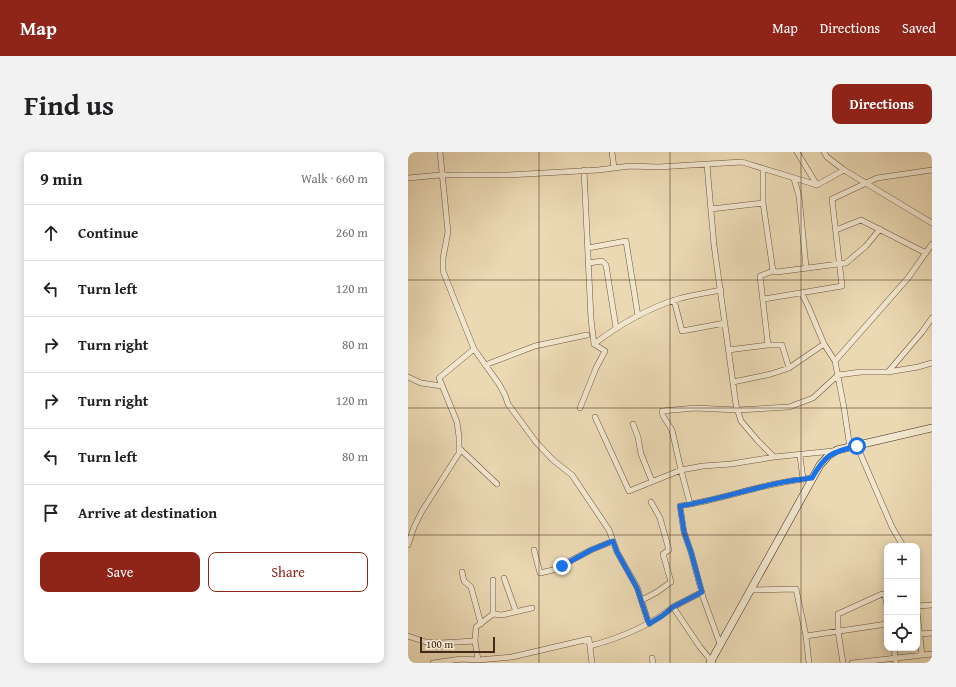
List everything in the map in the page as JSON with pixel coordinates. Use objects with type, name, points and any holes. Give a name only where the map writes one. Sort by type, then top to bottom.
[{"type":"main road","points":[[712,662],[720,644],[812,478],[820,465],[829,455],[837,450],[932,428]]},
{"type":"street","points":[[440,152],[448,232],[442,258],[443,271],[474,348],[484,365],[506,395],[508,404],[536,442],[554,460],[572,474],[608,530],[617,552],[637,588],[649,624]]},
{"type":"street","points":[[612,152],[614,168]]},
{"type":"street","points":[[797,152],[816,185]]},
{"type":"street","points":[[824,152],[827,157],[844,170],[932,223]]},
{"type":"street","points":[[408,178],[443,175],[507,175],[630,166],[658,167],[742,162],[816,185],[844,170]]},
{"type":"street","points":[[707,164],[714,245],[728,350],[738,410],[741,421],[774,457]]},
{"type":"street","points":[[763,169],[763,203],[772,271]]},
{"type":"street","points":[[584,170],[591,319],[594,344]]},
{"type":"street","points":[[764,299],[802,294],[842,286],[832,199],[877,178],[932,170]]},
{"type":"street","points":[[794,179],[799,196],[806,267]]},
{"type":"street","points":[[710,209],[763,203]]},
{"type":"street","points":[[836,230],[861,220],[926,253]]},
{"type":"street","points":[[768,345],[762,303],[764,299],[760,276],[772,271],[776,272],[846,263],[866,246],[880,229]]},
{"type":"street","points":[[588,248],[626,242],[638,316]]},
{"type":"street","points":[[835,361],[908,278],[932,244]]},
{"type":"street","points":[[589,263],[602,261],[606,265],[616,328]]},
{"type":"street","points":[[594,344],[616,328],[659,305],[674,300],[721,290]]},
{"type":"street","points":[[802,294],[824,344],[835,361],[853,447],[901,543]]},
{"type":"street","points":[[674,300],[682,331],[725,323]]},
{"type":"street","points":[[888,372],[932,318]]},
{"type":"street","points":[[484,365],[535,346],[587,335]]},
{"type":"street","points":[[580,408],[605,350],[594,344]]},
{"type":"street","points":[[733,382],[771,374],[790,368],[824,344]]},
{"type":"street","points":[[728,350],[768,345],[782,345],[790,368]]},
{"type":"street","points":[[408,545],[414,527],[422,511],[459,453],[460,437],[457,422],[439,378],[474,348]]},
{"type":"street","points":[[690,504],[680,470],[672,430],[663,416],[662,411],[695,408],[738,410],[789,407],[813,398],[838,375],[861,372],[888,372],[932,363]]},
{"type":"street","points":[[408,377],[422,383],[442,386]]},
{"type":"street","points":[[595,417],[628,491],[680,470],[774,457],[800,456],[837,450]]},
{"type":"street","points":[[634,424],[641,454],[652,481]]},
{"type":"street","points":[[459,448],[497,484]]},
{"type":"street","points":[[800,456],[803,479]]},
{"type":"street","points":[[720,644],[702,592],[684,532],[680,506],[706,502],[772,484],[812,478]]},
{"type":"street","points":[[642,600],[671,582],[663,554],[669,550],[660,518],[651,502]]},
{"type":"street","points":[[534,550],[540,573],[553,570],[591,550],[613,541]]},
{"type":"street","points":[[462,572],[464,581],[472,588],[481,624]]},
{"type":"street","points":[[504,578],[516,612]]},
{"type":"street","points":[[493,580],[493,614]]},
{"type":"street","points":[[750,590],[796,589],[806,636],[809,663]]},
{"type":"street","points":[[590,646],[623,636],[649,624],[673,607],[702,592]]},
{"type":"street","points":[[843,663],[838,631],[838,614],[884,594]]},
{"type":"street","points":[[920,606],[932,605]]},
{"type":"street","points":[[673,607],[712,662]]},
{"type":"street","points":[[478,660],[475,641],[476,627],[493,614],[502,615],[532,608]]},
{"type":"street","points":[[806,636],[884,624]]},
{"type":"street","points":[[922,655],[920,634],[932,633]]},
{"type":"street","points":[[408,636],[426,642],[440,643],[475,641]]},
{"type":"street","points":[[433,663],[461,659],[478,660],[512,657],[589,639],[592,663]]},
{"type":"street","points":[[852,663],[896,660],[932,654]]},
{"type":"route","points":[[562,566],[591,550],[613,541],[617,552],[629,571],[637,588],[649,624],[673,607],[702,592],[684,532],[680,506],[706,502],[772,484],[797,479],[812,478],[820,465],[829,455],[837,450],[857,446]]}]
